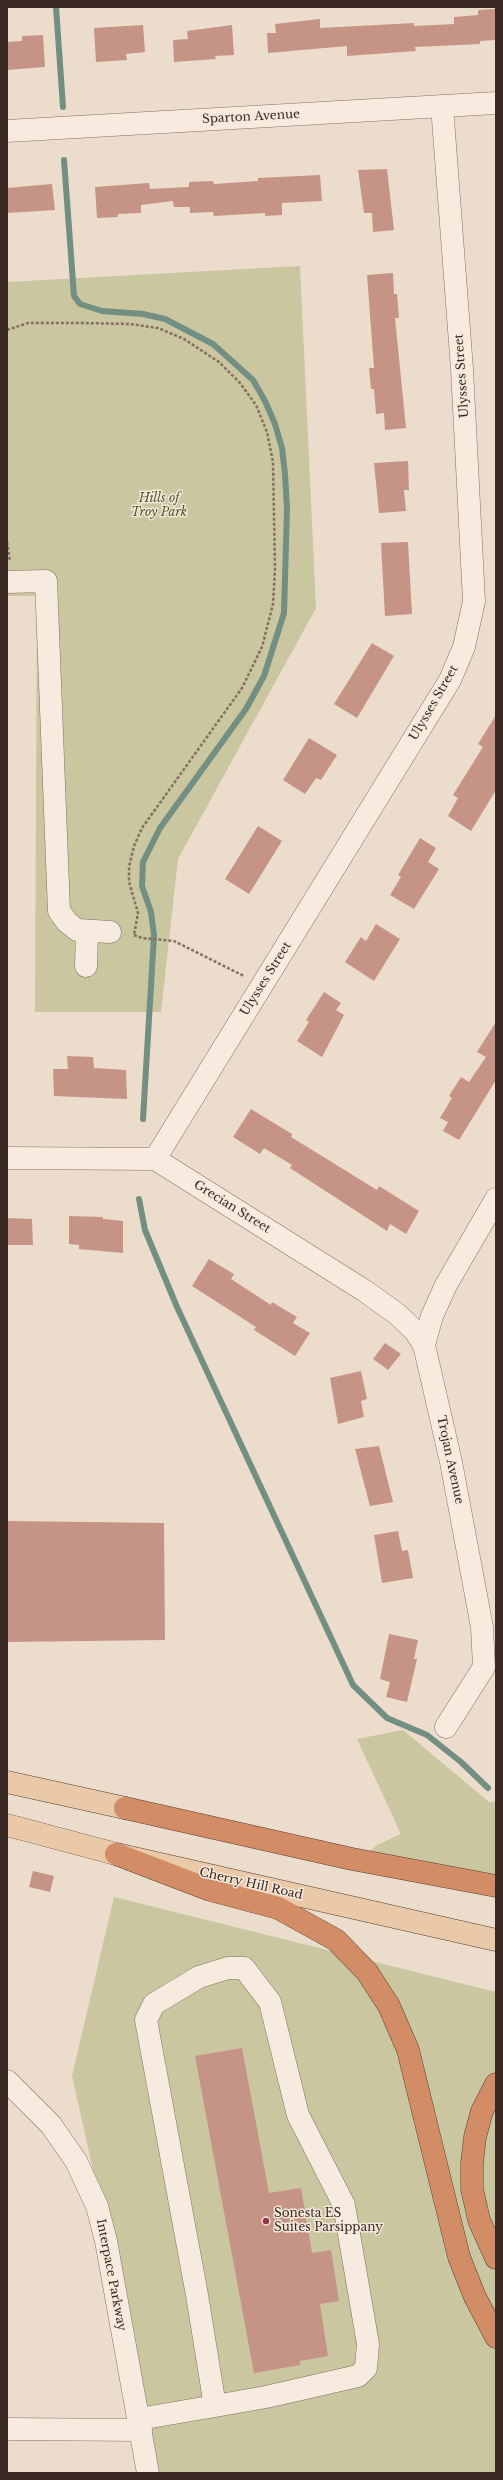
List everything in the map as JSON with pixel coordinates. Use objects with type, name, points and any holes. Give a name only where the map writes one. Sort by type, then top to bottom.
[{"type":"highway","points":[[125,1808],[352,1859],[496,1886]]},
{"type":"highway","points":[[116,1854],[210,1890],[278,1908],[336,1940],[367,1972],[389,2006],[408,2050],[459,2257],[475,2297],[496,2337]]},
{"type":"highway","points":[[496,2084],[482,2111],[475,2136],[472,2189],[479,2220],[496,2258]]},
{"type":"main road","points":[[7,1782],[125,1808]]},
{"type":"main road","name":"Cherry Hill Road","points":[[7,1825],[116,1854],[496,1940]]},
{"type":"street","name":"Sparton Avenue","points":[[7,131],[496,103]]},
{"type":"street","name":"Ulysses Street","points":[[155,1159],[450,680],[464,647],[472,617],[474,601],[462,377],[442,106]]},
{"type":"street","points":[[7,582],[46,581],[59,911],[67,922],[77,930],[110,932]]},
{"type":"street","points":[[86,966],[87,931]]},
{"type":"street","points":[[7,1158],[155,1159]]},
{"type":"street","name":"Grecian Street","points":[[155,1159],[366,1291],[397,1314],[415,1332],[424,1345]]},
{"type":"street","name":"Trojan Avenue","points":[[446,1727],[484,1667],[482,1627],[451,1462],[424,1345],[432,1316],[446,1286],[496,1199]]},
{"type":"street","points":[[7,2429],[140,2424],[214,2406],[266,2397],[358,2376],[366,2368],[368,2344],[344,2205],[298,2115],[270,2002],[244,1968],[228,1968],[199,1977],[154,2004],[146,2020],[197,2295],[214,2406]]},
{"type":"street","name":"Interpace Parkway","points":[[7,2081],[51,2125],[76,2161],[97,2206],[106,2241],[148,2473]]},
{"type":"path","points":[[7,330],[28,323],[130,324],[158,328],[184,339],[219,362],[240,383],[252,400],[267,432],[273,462],[275,569],[273,604],[262,647],[242,688],[142,828],[134,846],[129,867],[128,882],[138,913],[134,935]]},
{"type":"path","points":[[142,938],[174,941],[262,986]]},
{"type":"green space","name":"Hills of Troy Park","points":[[300,266],[316,608],[178,859],[161,1012],[35,1012],[37,596],[7,596],[7,282]]},
{"type":"green space","points":[[403,1730],[489,1802],[496,1802],[496,1896],[357,1861],[377,1845],[401,1834],[357,1739]]},
{"type":"green space","points":[[114,1897],[496,1992],[496,2473],[155,2473],[136,2362],[72,2076]]},
{"type":"building","points":[[496,9],[496,40],[480,41],[480,44],[415,47],[416,51],[347,56],[347,46],[268,53],[267,33],[276,33],[275,24],[320,19],[320,28],[414,23],[414,26],[454,24],[454,17],[478,15],[478,10]]},
{"type":"building","points":[[143,25],[145,52],[126,54],[127,60],[96,62],[94,28]]},
{"type":"building","points":[[232,25],[234,55],[215,56],[216,59],[174,62],[173,40],[188,39],[187,31]]},
{"type":"building","points":[[43,35],[45,67],[7,70],[7,42],[22,41],[22,36]]},
{"type":"building","points":[[387,169],[394,230],[373,232],[372,213],[364,213],[358,170]]},
{"type":"building","points":[[320,175],[322,201],[282,203],[282,215],[265,216],[265,213],[214,216],[213,212],[190,213],[190,207],[174,207],[173,201],[141,205],[141,213],[118,214],[118,217],[97,218],[95,187],[149,183],[150,189],[189,187],[189,182],[213,181],[214,184],[258,181],[258,178]]},
{"type":"building","points":[[52,184],[55,210],[7,213],[7,188]]},
{"type":"building","points":[[393,273],[394,294],[397,294],[399,318],[395,318],[406,428],[385,430],[384,413],[376,414],[374,389],[371,389],[369,368],[374,368],[367,275]]},
{"type":"building","points":[[408,461],[409,490],[404,490],[406,511],[379,513],[374,463]]},
{"type":"building","points":[[408,542],[412,614],[385,616],[381,543]]},
{"type":"building","points":[[372,643],[394,656],[357,718],[334,704]]},
{"type":"building","points":[[496,715],[496,790],[471,831],[448,816],[458,798],[453,795],[483,747],[478,744]]},
{"type":"building","points":[[309,738],[337,755],[321,780],[316,778],[305,794],[283,780]]},
{"type":"building","points":[[258,826],[282,841],[249,894],[225,879]]},
{"type":"building","points":[[420,838],[436,848],[428,862],[439,869],[414,909],[390,895],[401,877],[398,875]]},
{"type":"building","points":[[376,924],[400,939],[374,981],[345,962],[361,937],[366,941]]},
{"type":"building","points":[[324,992],[341,1003],[336,1010],[344,1015],[322,1057],[297,1041],[309,1022],[306,1020]]},
{"type":"building","points":[[496,1022],[496,1080],[459,1140],[443,1131],[448,1122],[440,1118],[452,1098],[449,1096],[461,1077],[469,1082],[486,1057],[477,1052]]},
{"type":"building","points":[[67,1056],[93,1057],[94,1068],[126,1070],[127,1099],[54,1096],[53,1069],[68,1069]]},
{"type":"building","points":[[251,1109],[292,1134],[291,1137],[377,1190],[379,1186],[419,1211],[406,1234],[390,1224],[387,1231],[290,1168],[292,1165],[264,1148],[260,1154],[233,1137]]},
{"type":"building","points":[[69,1216],[103,1217],[103,1219],[123,1221],[123,1253],[79,1249],[79,1245],[69,1244]]},
{"type":"building","points":[[7,1218],[32,1219],[33,1245],[7,1245]]},
{"type":"building","points":[[209,1259],[234,1274],[231,1279],[271,1305],[272,1302],[297,1317],[293,1323],[310,1333],[295,1356],[254,1330],[256,1327],[192,1286]]},
{"type":"building","points":[[385,1343],[401,1354],[388,1370],[373,1359]]},
{"type":"building","points":[[361,1371],[367,1399],[361,1401],[364,1417],[338,1424],[330,1378]]},
{"type":"building","points":[[379,1446],[393,1502],[370,1506],[355,1449]]},
{"type":"building","points":[[7,1521],[164,1523],[165,1640],[7,1642]]},
{"type":"building","points":[[398,1531],[402,1551],[408,1550],[413,1578],[382,1583],[374,1535]]},
{"type":"building","points":[[389,1634],[418,1640],[414,1659],[417,1659],[407,1702],[386,1697],[390,1682],[380,1679]]},
{"type":"building","points":[[33,1871],[54,1876],[50,1892],[29,1887]]},
{"type":"building","name":"Sonesta ES Suites Parsippany","points":[[242,2048],[269,2193],[301,2188],[312,2253],[331,2250],[339,2301],[320,2304],[328,2356],[300,2361],[300,2365],[254,2373],[195,2056]]},
{"type":"waterway","points":[[56,7],[63,107]]},
{"type":"waterway","points":[[64,160],[74,296],[80,304],[102,311],[143,314],[165,319],[213,344],[253,380],[265,401],[275,424],[282,448],[285,474],[287,509],[284,613],[264,676],[246,709],[160,828],[143,862],[142,886],[151,912],[154,935],[143,1119]]},
{"type":"waterway","points":[[139,1199],[145,1230],[177,1307],[353,1685],[387,1718],[427,1735],[461,1762],[488,1788]]},
{"type":"place","name":"Sonesta ES Suites Parsippany","points":[[266,2221]]}]
